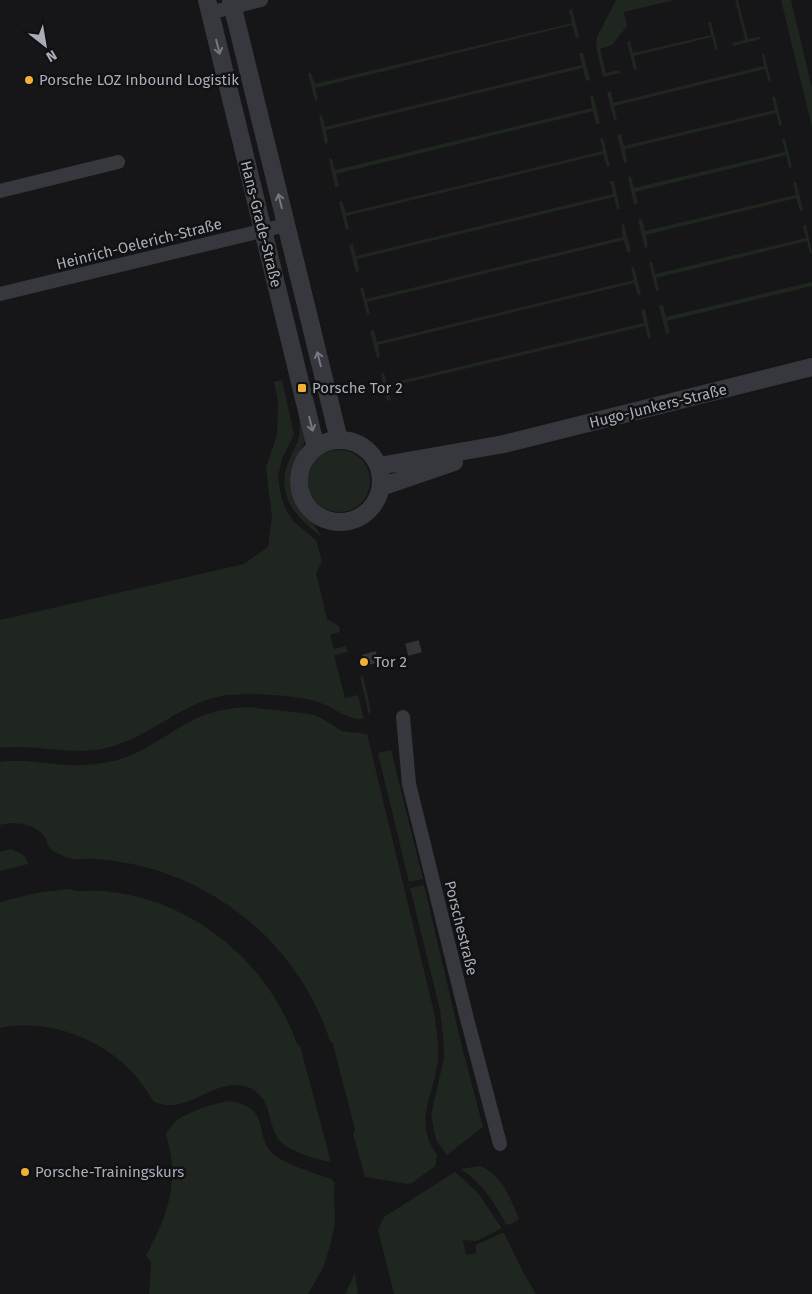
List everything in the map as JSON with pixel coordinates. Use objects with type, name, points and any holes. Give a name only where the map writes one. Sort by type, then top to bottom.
[{"type":"street","points":[[208,7],[261,0]]},
{"type":"street","name":"Hans-Grade-Straße","points":[[232,4],[339,440]]},
{"type":"street","name":"Hans-Grade-Straße","points":[[208,7],[316,448]]},
{"type":"street","points":[[0,191],[118,162]]},
{"type":"street","name":"Heinrich-Oelerich-Straße","points":[[0,294],[286,225]]},
{"type":"street","name":"Hugo-Junkers-Straße","points":[[379,466],[504,444],[812,367]]},
{"type":"street","points":[[339,440],[352,441],[363,446],[373,455],[382,477],[381,487],[374,505],[368,512],[356,519],[343,522],[330,521],[318,516],[308,507],[302,495],[299,482],[301,469],[307,457],[316,448],[327,442],[339,440]]},
{"type":"street","name":"Hugo-Junkers-Straße","points":[[381,487],[504,444]]},
{"type":"street","name":"Porschestraße","points":[[403,717],[409,784],[500,1144]]},
{"type":"shaded area","points":[[616,0],[675,0],[624,12],[627,26],[612,45],[600,49],[606,73],[619,70],[620,73],[603,77],[596,46],[597,37]]},
{"type":"shaded area","points":[[735,0],[738,0],[748,39],[760,37],[761,39],[733,46],[732,43],[745,40]]},
{"type":"shaded area","points":[[781,0],[791,0],[812,88],[812,127]]},
{"type":"shaded area","points":[[572,9],[579,37],[576,38],[572,25],[315,88],[318,100],[315,101],[308,73],[311,73],[315,84],[572,23],[569,10]]},
{"type":"shaded area","points":[[708,22],[711,22],[718,50],[715,50],[712,37],[634,56],[637,69],[634,70],[627,42],[630,41],[633,53],[711,35]]},
{"type":"shaded area","points":[[579,53],[583,53],[590,80],[586,81],[583,68],[326,130],[328,143],[325,144],[319,116],[322,115],[325,127],[582,65]]},
{"type":"shaded area","points":[[764,53],[771,81],[769,82],[765,69],[614,106],[617,119],[614,120],[607,92],[611,91],[613,103],[764,66],[762,54]]},
{"type":"shaded area","points":[[593,95],[600,123],[596,124],[593,111],[336,174],[339,186],[335,187],[329,159],[332,159],[335,170],[592,108],[590,96]]},
{"type":"shaded area","points":[[775,96],[782,125],[779,125],[776,113],[625,149],[627,162],[624,163],[617,135],[621,134],[624,146],[775,110],[772,97]]},
{"type":"shaded area","points":[[603,138],[610,166],[607,167],[603,154],[346,216],[349,229],[346,230],[339,202],[342,201],[346,213],[603,151],[600,139]]},
{"type":"shaded area","points":[[782,139],[785,139],[792,167],[789,168],[786,155],[635,192],[638,204],[634,205],[628,177],[631,176],[634,188],[785,152]]},
{"type":"shaded area","points":[[610,181],[614,181],[620,209],[617,209],[614,197],[357,259],[359,271],[356,272],[349,245],[353,244],[356,256],[613,194]]},
{"type":"shaded area","points":[[796,182],[803,210],[800,211],[796,198],[646,235],[648,247],[645,248],[638,220],[642,219],[645,231],[796,195],[793,183]]},
{"type":"shaded area","points":[[624,224],[631,252],[627,252],[624,240],[367,302],[370,314],[367,315],[360,288],[363,287],[366,299],[623,237],[621,225]]},
{"type":"shaded area","points":[[806,225],[812,253],[810,254],[807,241],[656,278],[659,290],[656,291],[649,263],[652,262],[655,274],[806,238],[803,226]]},
{"type":"shaded area","points":[[631,267],[634,267],[641,295],[638,295],[634,283],[378,345],[380,357],[377,358],[370,331],[374,330],[377,342],[634,280]]},
{"type":"shaded area","points":[[812,282],[812,286],[667,321],[670,333],[666,334],[659,306],[663,305],[666,317]]},
{"type":"shaded area","points":[[645,309],[651,338],[648,338],[645,326],[388,387],[391,400],[387,401],[381,373],[384,373],[387,384],[644,323],[641,310]]},
{"type":"shaded area","points":[[282,380],[294,434],[282,459],[278,477],[281,496],[286,510],[295,523],[316,540],[322,561],[316,573],[327,619],[339,626],[340,632],[330,635],[334,649],[346,646],[348,652],[334,655],[345,698],[358,695],[364,719],[350,717],[321,703],[296,697],[247,694],[227,695],[196,704],[140,735],[110,747],[83,751],[28,747],[0,748],[0,620],[244,564],[268,547],[272,517],[266,468],[277,435],[278,401],[274,382]]},
{"type":"shaded area","points":[[304,420],[305,440],[292,466],[290,475],[291,490],[298,506],[321,536],[311,529],[295,512],[289,503],[284,482],[290,458],[298,441],[299,421]]},
{"type":"shaded area","points":[[333,450],[345,450],[361,459],[368,469],[370,481],[368,493],[361,503],[345,512],[333,512],[322,507],[313,498],[308,487],[308,475],[313,464],[322,455]]},
{"type":"shaded area","points":[[363,676],[371,711],[369,715],[360,677]]},
{"type":"shaded area","points":[[247,707],[311,714],[342,731],[367,734],[434,1012],[437,1035],[438,1058],[427,1107],[426,1130],[437,1155],[435,1166],[412,1183],[365,1177],[353,1134],[355,1130],[333,1044],[317,1009],[300,979],[280,952],[256,928],[230,906],[201,889],[170,875],[121,862],[72,859],[58,854],[51,849],[41,832],[30,826],[18,823],[0,825],[0,762],[26,761],[80,765],[114,761],[146,748],[201,716],[220,710]]},
{"type":"shaded area","points":[[391,750],[423,879],[409,882],[378,753]]},
{"type":"shaded area","points":[[11,849],[24,856],[28,864],[0,871],[0,852]]},
{"type":"shaded area","points":[[424,885],[483,1127],[447,1155],[436,1140],[431,1115],[444,1058],[440,1010],[410,888]]},
{"type":"shaded area","points":[[70,889],[75,891],[119,893],[162,905],[188,916],[212,931],[234,949],[254,970],[271,993],[286,1017],[297,1044],[300,1046],[331,1162],[297,1152],[281,1142],[276,1136],[263,1099],[250,1088],[230,1085],[182,1103],[161,1104],[154,1102],[128,1068],[101,1047],[85,1039],[52,1028],[17,1026],[0,1028],[0,902],[36,893]]},
{"type":"shaded area","points":[[230,1101],[243,1104],[252,1109],[260,1123],[267,1146],[278,1158],[331,1179],[335,1183],[335,1223],[323,1268],[308,1294],[149,1294],[151,1262],[146,1256],[162,1223],[171,1189],[172,1164],[166,1133],[174,1123],[185,1115]]},
{"type":"shaded area","points":[[480,1166],[494,1175],[504,1187],[519,1218],[517,1221],[509,1225],[506,1224],[487,1194],[475,1180],[461,1169]]},
{"type":"shaded area","points":[[455,1172],[478,1193],[501,1227],[476,1241],[463,1240],[466,1255],[476,1253],[476,1245],[504,1233],[536,1294],[394,1294],[378,1230],[384,1217]]},
{"type":"shaded area","points":[[355,1273],[358,1294],[345,1294]]},
{"type":"tunnel","points":[[412,642],[415,654]]},
{"type":"tunnel","points":[[369,653],[372,664]]},
{"type":"place","name":"Porsche LOZ Inbound Logistik","points":[[29,80]]},
{"type":"place","name":"Porsche Tor 2","points":[[302,388]]},
{"type":"place","name":"Tor 2","points":[[364,662]]},
{"type":"place","name":"Porsche-Trainingskurs","points":[[25,1172]]}]
